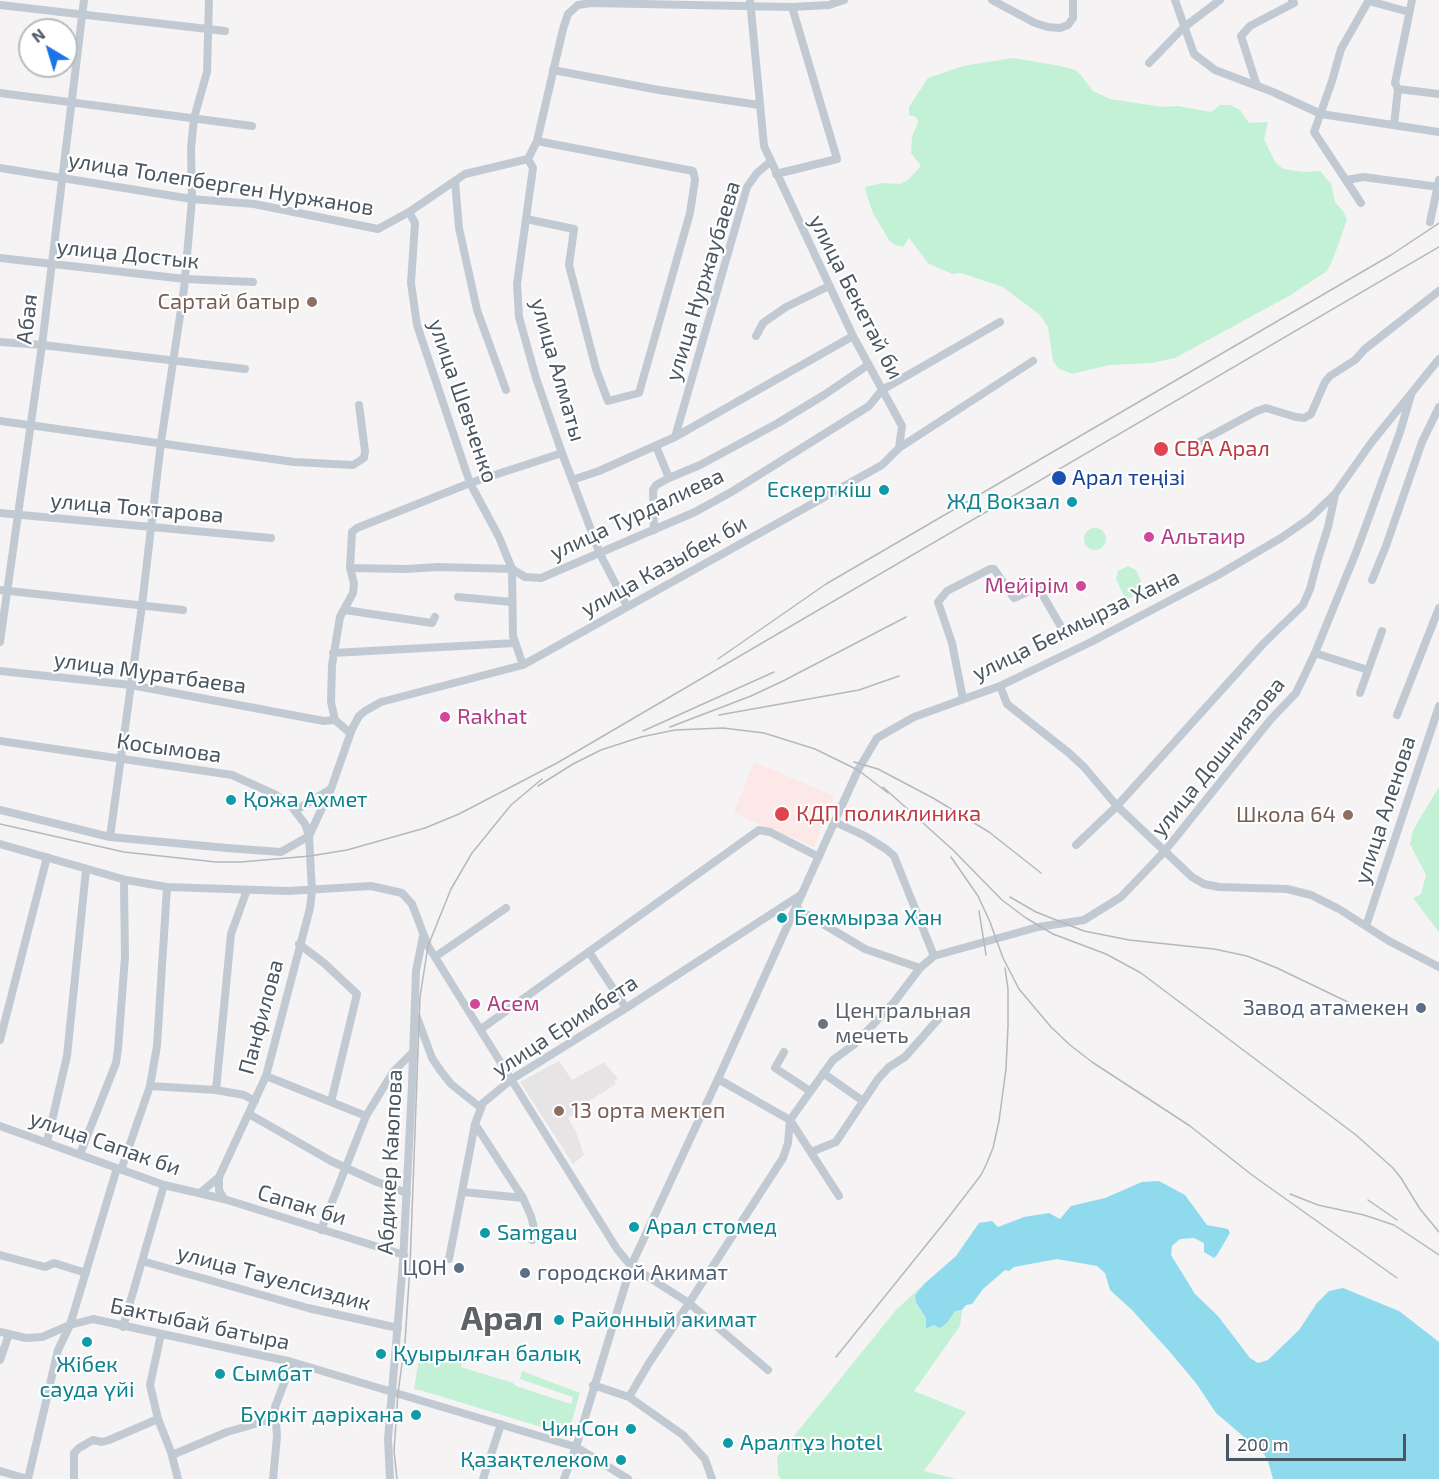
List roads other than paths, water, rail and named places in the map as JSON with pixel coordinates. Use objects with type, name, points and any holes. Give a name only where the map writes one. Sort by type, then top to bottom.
[{"type":"street","name":"Абая","points":[[0,642],[4,590],[18,516],[42,345],[84,0]]},
{"type":"street","points":[[110,837],[142,605],[161,442],[185,279],[192,199],[191,148],[194,118],[207,72],[209,0]]},
{"type":"street","points":[[528,159],[537,141],[568,14],[577,3],[750,3],[792,7],[829,5],[844,0]]},
{"type":"street","points":[[992,0],[1048,27],[1060,28],[1068,25],[1073,18],[1073,0]]},
{"type":"street","points":[[1175,0],[1194,54],[1215,70],[1321,114],[1439,132]]},
{"type":"street","points":[[1149,63],[1183,28],[1220,0]]},
{"type":"street","points":[[1257,86],[1241,36],[1250,26],[1294,3],[1292,0]]},
{"type":"street","points":[[1394,125],[1398,89],[1395,83],[1412,0]]},
{"type":"street","points":[[1361,203],[1314,132],[1341,49],[1369,1],[1409,12]]},
{"type":"street","name":"улица Нуржаубаева","points":[[675,437],[747,187],[757,173],[770,162],[764,146],[750,3]]},
{"type":"street","points":[[0,5],[225,31]]},
{"type":"street","points":[[776,174],[837,159],[792,7]]},
{"type":"street","points":[[553,70],[759,105]]},
{"type":"street","points":[[1398,89],[1439,94]]},
{"type":"street","points":[[0,93],[252,126]]},
{"type":"street","points":[[526,219],[574,229],[569,265],[596,369],[608,401],[639,393],[690,213],[695,180],[693,171],[537,141]]},
{"type":"street","name":"улица Толепберген Нуржанов","points":[[0,168],[192,199],[254,204],[378,229],[409,212],[465,174],[528,159]]},
{"type":"street","name":"улица Алматы","points":[[528,159],[533,168],[517,284],[519,317],[561,453],[600,554],[627,606]]},
{"type":"street","name":"улица Бекетай би","points":[[770,162],[853,336],[902,426],[899,448]]},
{"type":"street","points":[[1347,180],[1363,177],[1438,185],[1428,223],[1439,215]]},
{"type":"street","points":[[455,181],[459,228],[477,310],[506,390]]},
{"type":"street","name":"улица Шевченко","points":[[409,212],[415,224],[411,284],[417,325],[470,483],[499,537],[512,569],[512,622],[523,665]]},
{"type":"street","name":"улица Достык","points":[[0,258],[185,279],[253,282]]},
{"type":"street","points":[[756,336],[763,323],[829,285]]},
{"type":"street","points":[[1190,447],[1266,408],[1296,417],[1304,418],[1311,414],[1330,376],[1355,360],[1365,349],[1439,291]]},
{"type":"street","name":"улица Турдалиева","points":[[350,568],[512,569],[525,578],[541,578],[695,513],[869,406],[882,390],[1000,322]]},
{"type":"street","points":[[572,480],[599,471],[675,437],[853,336]]},
{"type":"street","points":[[0,342],[245,369]]},
{"type":"street","points":[[1076,845],[1117,806],[1263,644],[1303,605],[1310,590],[1335,494],[1371,443],[1439,359]]},
{"type":"street","name":"улица Казыбек би","points":[[309,836],[331,789],[350,734],[359,716],[381,702],[523,665],[882,465],[899,448],[1033,361]]},
{"type":"street","points":[[654,530],[653,490],[656,485],[700,465],[778,423],[868,365]]},
{"type":"street","name":"улица Дошниязова","points":[[790,1120],[833,1060],[848,1049],[895,1000],[920,968],[934,956],[1038,927],[1084,920],[1121,897],[1164,852],[1271,719],[1296,693],[1357,550],[1400,432],[1412,390]]},
{"type":"street","points":[[0,421],[294,462],[356,464],[364,458],[365,451],[359,405]]},
{"type":"street","points":[[1372,580],[1422,442],[1439,407]]},
{"type":"street","points":[[656,446],[669,478]]},
{"type":"street","points":[[350,734],[335,720],[331,693],[333,653],[340,617],[353,594],[354,583],[350,568],[352,532],[470,483],[561,453]]},
{"type":"street","name":"улица Бекмырза Хана","points":[[564,1479],[576,1447],[631,1266],[858,770],[877,738],[914,717],[1000,687],[1218,575],[1310,518],[1335,494]]},
{"type":"street","name":"улица Токтарова","points":[[0,513],[271,538]]},
{"type":"street","points":[[963,699],[952,643],[938,602],[947,591],[994,568],[1014,598],[1038,587],[1059,625]]},
{"type":"street","points":[[4,590],[183,610]]},
{"type":"street","points":[[458,597],[512,602]]},
{"type":"street","name":"улица Аленова","points":[[1396,715],[1439,608]]},
{"type":"street","points":[[345,610],[432,623],[435,616]]},
{"type":"street","points":[[1360,693],[1382,632]]},
{"type":"street","points":[[333,653],[516,643]]},
{"type":"street","points":[[1315,653],[1368,670]]},
{"type":"street","name":"улица Муратбаева","points":[[0,671],[131,685],[324,721],[335,720]]},
{"type":"street","points":[[1000,687],[1007,704],[1084,767],[1117,806],[1192,877],[1204,884],[1219,887],[1287,889],[1311,895],[1339,909],[1389,941],[1439,967]]},
{"type":"street","name":"улица Аленова","points":[[1366,926],[1439,706]]},
{"type":"street","name":"Косымова","points":[[0,741],[232,775],[276,795],[296,810],[309,836]]},
{"type":"street","points":[[296,810],[331,789]]},
{"type":"street","points":[[0,810],[110,837],[281,852],[309,836]]},
{"type":"street","points":[[835,822],[872,840],[894,856],[934,956]]},
{"type":"street","points":[[481,1029],[759,830],[770,832],[819,857]]},
{"type":"street","name":"Панфилова","points":[[219,1177],[266,1076],[310,908],[312,891],[309,836]]},
{"type":"street","points":[[0,844],[86,870],[167,887],[312,891],[371,886],[402,893],[412,904],[423,935],[435,957],[617,1250],[631,1266],[689,1303],[768,1370]]},
{"type":"street","points":[[0,1040],[47,857]]},
{"type":"street","points":[[47,1142],[67,1056],[86,870]]},
{"type":"street","points":[[80,1154],[116,1063],[125,957],[124,885],[126,880]]},
{"type":"street","points":[[0,1471],[28,1479],[58,1350],[70,1325],[119,1169],[150,1086],[157,1046],[167,887]]},
{"type":"street","points":[[216,1090],[231,934],[247,890]]},
{"type":"street","name":"улица Еримбета","points":[[449,1259],[475,1124],[483,1103],[512,1079],[802,894]]},
{"type":"street","points":[[435,957],[506,908]]},
{"type":"street","points":[[796,908],[865,949],[920,968]]},
{"type":"street","name":"Абдикер Каюпова","points":[[390,1479],[388,1439],[404,1255],[416,971],[423,935]]},
{"type":"street","points":[[299,944],[324,963],[357,994],[331,1102]]},
{"type":"street","points":[[589,952],[626,1008]]},
{"type":"street","points":[[415,1013],[432,1058],[440,1070],[451,1084],[481,1108]]},
{"type":"street","points":[[811,1152],[836,1143],[862,1101],[884,1073],[905,1057],[941,1016]]},
{"type":"street","points":[[321,1230],[366,1116],[393,1072],[414,1051]]},
{"type":"street","points":[[784,1052],[775,1068],[810,1091]]},
{"type":"street","points":[[823,1073],[862,1101]]},
{"type":"street","points":[[266,1076],[366,1116]]},
{"type":"street","points":[[718,1079],[790,1120],[839,1196]]},
{"type":"street","points":[[150,1086],[216,1090],[244,1095],[255,1101]]},
{"type":"street","points":[[249,1114],[346,1168],[407,1193]]},
{"type":"street","points":[[629,1397],[648,1363],[783,1158],[788,1143],[790,1120]]},
{"type":"street","points":[[475,1124],[523,1198],[534,1227],[532,1240]]},
{"type":"street","name":"улица Сапак би","points":[[0,1126],[164,1185],[224,1199]]},
{"type":"street","points":[[200,1193],[219,1177]]},
{"type":"street","points":[[219,1177],[219,1190],[224,1199]]},
{"type":"street","points":[[123,1326],[164,1185]]},
{"type":"street","points":[[463,1192],[523,1198]]},
{"type":"street","name":"Сапак би","points":[[224,1199],[404,1255]]},
{"type":"street","points":[[0,1255],[45,1267],[54,1263],[86,1273]]},
{"type":"street","name":"улица Тауелсиздик","points":[[142,1261],[308,1308],[398,1328]]},
{"type":"street","name":"Бактыбай батыра","points":[[0,1332],[26,1338],[42,1337],[70,1325],[93,1319],[292,1362],[576,1447],[628,1479]]},
{"type":"street","points":[[0,1360],[9,1334]]},
{"type":"street","points":[[161,1334],[150,1385],[158,1419],[172,1455],[178,1479]]},
{"type":"street","points":[[273,1479],[277,1437],[275,1407],[292,1362]]},
{"type":"street","points":[[593,1385],[629,1397],[655,1414],[694,1446],[705,1459],[712,1479]]},
{"type":"street","points":[[172,1455],[217,1436],[276,1418]]},
{"type":"street","points":[[74,1477],[74,1453],[79,1448],[93,1440],[102,1442],[109,1440],[158,1419]]},
{"type":"street","points":[[483,1479],[501,1424]]},
{"type":"water","points":[[1159,1181],[1185,1195],[1207,1225],[1228,1229],[1230,1233],[1214,1258],[1204,1252],[1204,1243],[1194,1238],[1180,1239],[1172,1246],[1171,1255],[1195,1294],[1218,1316],[1250,1358],[1258,1363],[1268,1360],[1299,1330],[1317,1303],[1329,1291],[1343,1288],[1399,1311],[1439,1342],[1439,1479],[1273,1479],[1264,1454],[1216,1413],[1196,1383],[1170,1352],[1132,1310],[1110,1290],[1105,1273],[1097,1266],[1057,1259],[1014,1267],[1009,1271],[1005,1270],[983,1289],[972,1304],[955,1311],[947,1323],[940,1328],[934,1325],[926,1328],[926,1318],[916,1303],[915,1296],[924,1284],[956,1256],[979,1223],[992,1221],[998,1227],[1024,1217],[1049,1213],[1060,1219],[1071,1206],[1105,1198],[1142,1182]]},
{"type":"railway","points":[[718,659],[826,584],[1391,255],[1439,223]]},
{"type":"railway","points":[[0,824],[124,852],[216,862],[310,856],[347,850],[425,828],[459,814],[557,763],[1439,247]]},
{"type":"railway","points":[[670,727],[751,696],[906,617]]},
{"type":"railway","points":[[643,731],[774,672]]},
{"type":"railway","points":[[719,715],[859,690],[899,676]]},
{"type":"railway","points":[[538,786],[601,750],[641,737],[675,730],[723,728],[764,733],[815,749],[858,770],[888,793]]},
{"type":"railway","points":[[854,762],[878,769],[933,798],[989,832],[1041,873]]},
{"type":"railway","points":[[397,1479],[394,1451],[410,1266],[420,997],[428,946],[451,889],[472,853],[511,805],[542,779]]},
{"type":"railway","points":[[883,787],[953,850],[1002,900],[1026,918],[1053,934],[1106,954],[1141,973],[1356,1135],[1393,1168],[1420,1209],[1439,1232]]},
{"type":"railway","points":[[951,857],[978,896],[1003,958],[1019,989],[1051,1027],[1070,1045],[1190,1126],[1252,1175],[1397,1278]]},
{"type":"railway","points":[[1010,897],[1036,912],[1084,931],[1129,940],[1214,949],[1247,956],[1352,1004]]},
{"type":"railway","points":[[979,911],[986,955]]},
{"type":"railway","points":[[836,1357],[948,1218],[986,1165],[993,1148],[999,1121],[1006,1069],[1008,989],[1005,968]]},
{"type":"railway","points":[[1290,1194],[1318,1205],[1364,1215],[1394,1225],[1439,1255]]},
{"type":"railway","points":[[1368,1200],[1397,1220]]},
{"type":"place","name":"Сартай батыр","points":[[312,302]]},
{"type":"place","name":"СВА Арал","points":[[1161,449]]},
{"type":"place","name":"Арал теңізі","points":[[1059,478]]},
{"type":"place","name":"Ескерткіш","points":[[884,490]]},
{"type":"place","name":"ЖД Вокзал","points":[[1072,502]]},
{"type":"place","name":"Альтаир","points":[[1149,537]]},
{"type":"place","name":"Мейірім","points":[[1081,586]]},
{"type":"place","name":"Rakhat","points":[[445,717]]},
{"type":"place","name":"Қожа Ахмет","points":[[231,800]]},
{"type":"place","name":"КДП поликлиника","points":[[782,814]]},
{"type":"place","name":"Школа 64","points":[[1348,815]]},
{"type":"place","name":"Бекмырза Хан","points":[[782,918]]},
{"type":"place","name":"Асем","points":[[475,1004]]},
{"type":"place","name":"Завод атамекен","points":[[1421,1008]]},
{"type":"place","name":"Центральная мечеть","points":[[823,1024]]},
{"type":"place","name":"13 орта мектеп","points":[[559,1111]]},
{"type":"place","name":"Арал стомед","points":[[634,1227]]},
{"type":"place","name":"Samgau","points":[[485,1233]]},
{"type":"place","name":"ЦОН","points":[[459,1268]]},
{"type":"place","name":"городской Акимат","points":[[525,1273]]},
{"type":"place","name":"Районный акимат","points":[[559,1320]]},
{"type":"place","name":"Жібек сауда үйі","points":[[87,1342]]},
{"type":"place","name":"Қуырылған балық","points":[[381,1354]]},
{"type":"place","name":"Сымбат","points":[[220,1374]]},
{"type":"place","name":"Бүркіт дәріхана","points":[[416,1415]]},
{"type":"place","name":"ЧинСон","points":[[631,1429]]},
{"type":"place","name":"Аралтұз hotel","points":[[728,1443]]},
{"type":"place","name":"Қазақтелеком","points":[[621,1460]]},
{"type":"district","name":"Арал","points":[[502,1319]]}]
